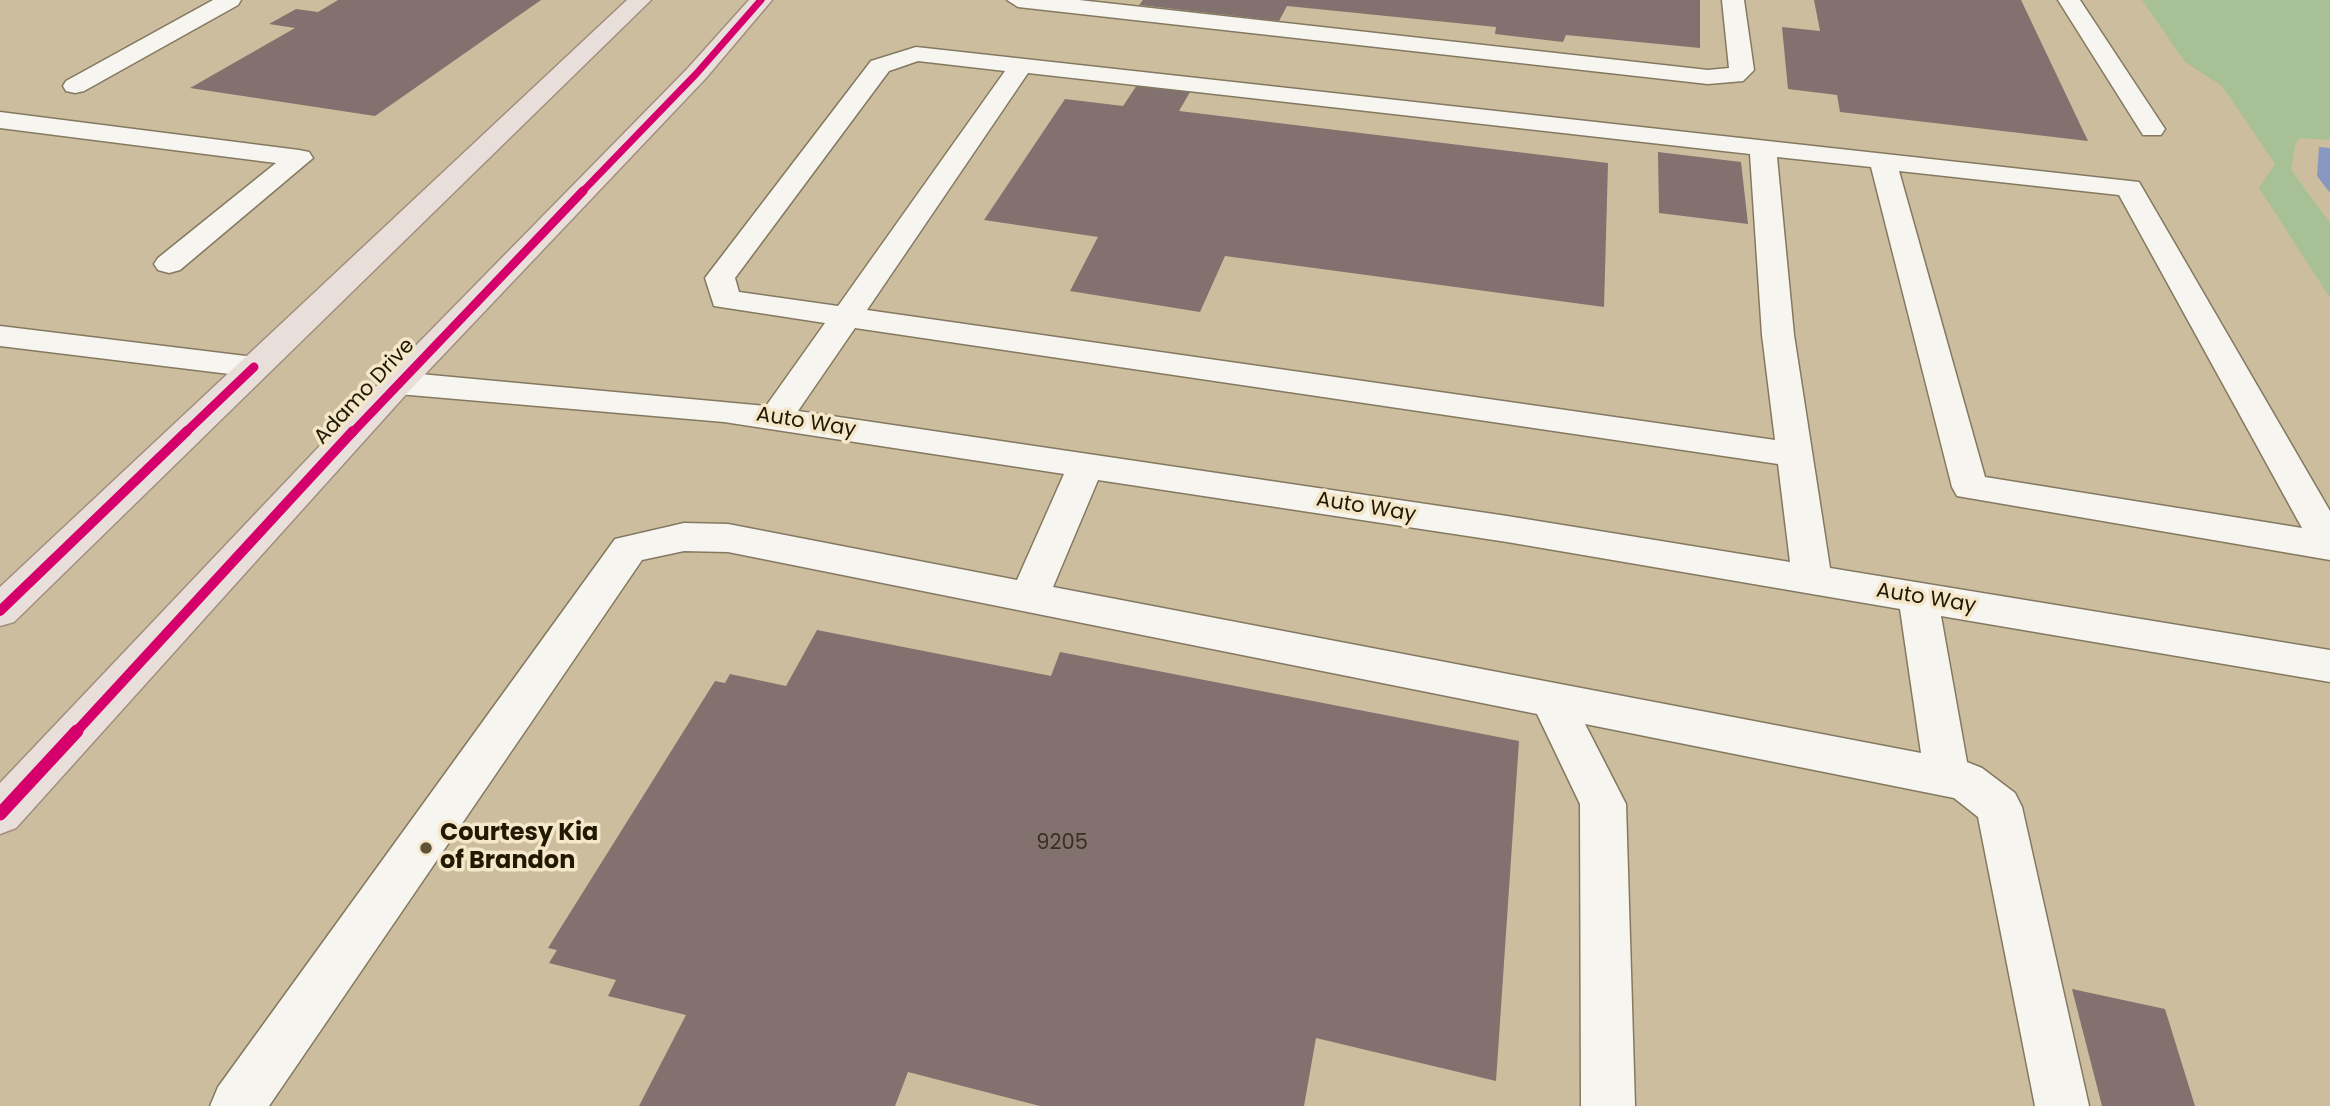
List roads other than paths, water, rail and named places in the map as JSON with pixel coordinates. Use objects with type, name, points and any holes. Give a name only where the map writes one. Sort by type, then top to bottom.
[{"type":"main road","points":[[0,611],[640,0]]},
{"type":"main road","name":"Adamo Drive","points":[[0,814],[398,383],[697,73],[761,0]]},
{"type":"lane","points":[[75,86],[230,0]]},
{"type":"lane","points":[[1018,0],[1708,77],[1734,76],[1742,70],[1733,0]]},
{"type":"lane","points":[[2069,0],[2152,129]]},
{"type":"lane","points":[[1794,455],[725,299],[720,278],[880,66],[916,54],[2129,188],[2330,545]]},
{"type":"lane","points":[[775,419],[1021,65]]},
{"type":"lane","points":[[0,120],[299,158],[169,264]]},
{"type":"lane","points":[[1763,147],[1778,335],[1812,580]]},
{"type":"lane","points":[[1883,161],[1970,487],[2330,545]]},
{"type":"lane","points":[[0,336],[254,367]]},
{"type":"lane","name":"Auto Way","points":[[398,383],[711,410],[775,419],[1507,529],[2330,667]]},
{"type":"lane","points":[[1029,597],[1086,466]]},
{"type":"lane","points":[[237,1106],[629,549],[684,537],[728,538],[1966,781],[1999,807],[2062,1106]]},
{"type":"lane","points":[[1918,598],[1947,777]]},
{"type":"lane","points":[[1552,700],[1603,804],[1608,1106]]},
{"type":"water","points":[[2319,147],[2330,148],[2330,193],[2317,176]]},
{"type":"place","name":"Courtesy Kia of Brandon","points":[[426,848]]}]
